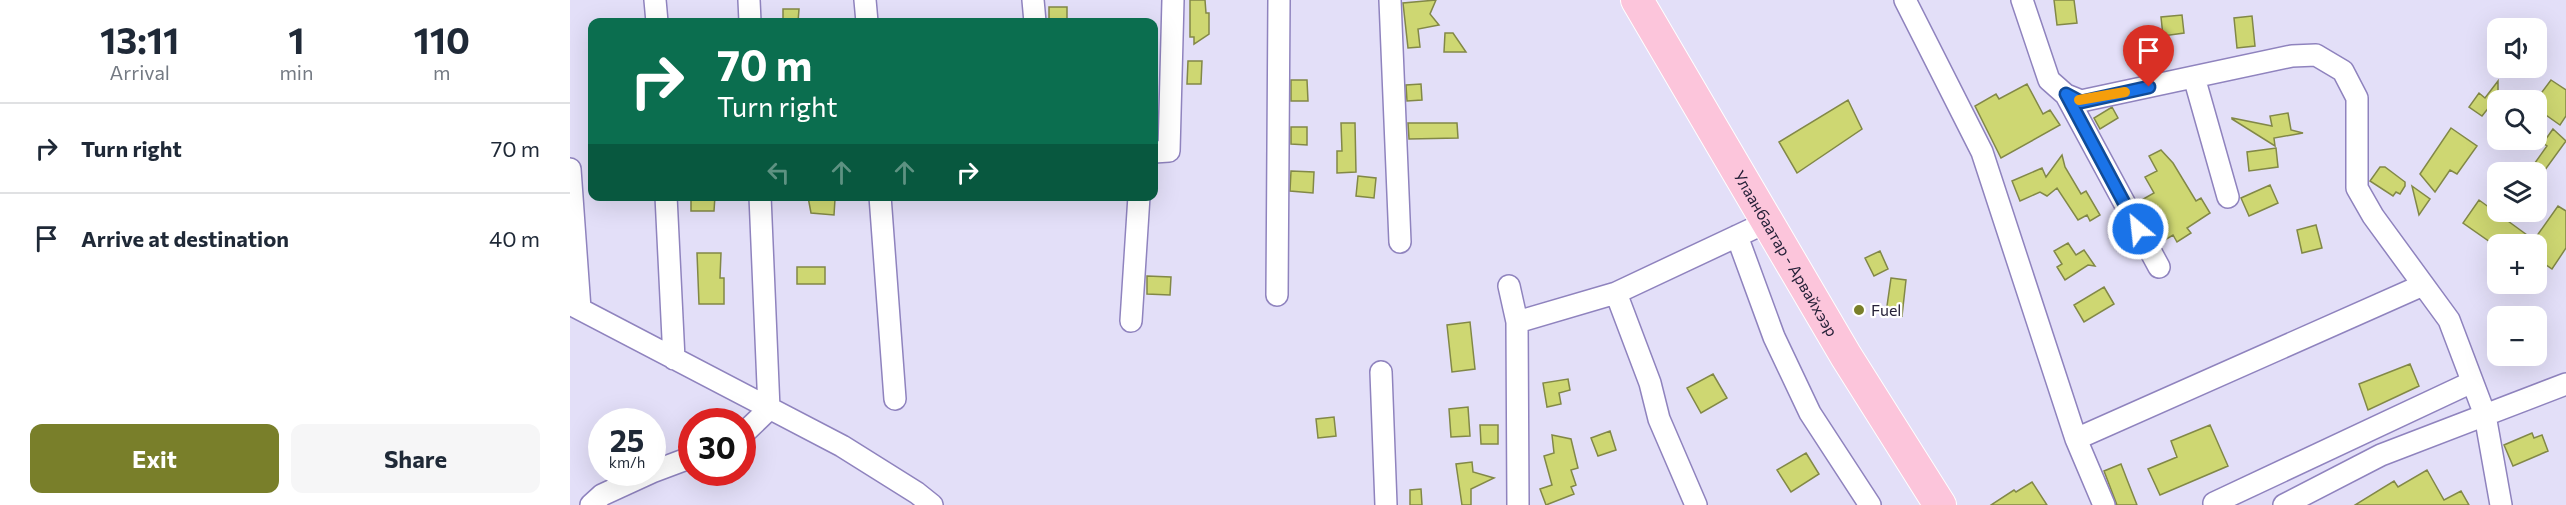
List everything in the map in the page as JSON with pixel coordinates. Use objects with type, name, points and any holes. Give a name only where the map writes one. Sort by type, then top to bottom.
[{"type":"highway","name":"Улаанбаатар - Арвайхээр","points":[[1637,0],[1846,356],[1940,505]]},
{"type":"street","points":[[655,0],[657,18]]},
{"type":"street","points":[[748,0],[750,18]]},
{"type":"street","points":[[865,0],[867,18]]},
{"type":"street","points":[[1033,0],[1035,18]]},
{"type":"street","points":[[1158,152],[1169,151],[1173,0]]},
{"type":"street","points":[[1277,295],[1279,0]]},
{"type":"street","points":[[1390,0],[1400,242]]},
{"type":"street","points":[[1905,0],[1982,152],[2076,439],[2104,505]]},
{"type":"street","points":[[2022,0],[2049,80],[2066,94],[2081,102],[2292,56],[2316,54],[2343,71],[2357,98],[2357,188],[2373,216],[2449,320],[2484,415],[2501,505]]},
{"type":"street","points":[[2194,77],[2228,197]]},
{"type":"street","points":[[2066,94],[2159,267]]},
{"type":"street","points":[[570,169],[575,307],[842,446],[917,493],[932,505]]},
{"type":"street","points":[[666,201],[674,359]]},
{"type":"street","points":[[756,422],[770,409],[760,201]]},
{"type":"street","points":[[880,201],[895,399]]},
{"type":"street","points":[[1131,321],[1139,201]]},
{"type":"street","points":[[1517,322],[1616,293],[1767,222]]},
{"type":"street","points":[[1737,236],[1774,337],[1810,413],[1870,505]]},
{"type":"street","points":[[2076,439],[2423,285]]},
{"type":"street","points":[[1509,286],[1517,322],[1518,505]]},
{"type":"street","points":[[1616,293],[1650,382],[1659,419],[1696,505]]},
{"type":"street","points":[[1382,372],[1386,505]]},
{"type":"street","points":[[2213,504],[2472,382]]},
{"type":"street","points":[[2284,505],[2381,455],[2566,384]]},
{"type":"street","points":[[591,505],[602,495],[622,486]]},
{"type":"building","points":[[1190,0],[1205,0],[1206,13],[1209,13],[1209,34],[1194,44],[1194,37],[1190,37]]},
{"type":"building","points":[[1436,0],[1430,14],[1439,25],[1418,29],[1420,47],[1408,48],[1403,3]]},
{"type":"building","points":[[2054,0],[2074,0],[2077,23],[2057,25]]},
{"type":"building","points":[[1049,7],[1067,7],[1067,18],[1049,18]]},
{"type":"building","points":[[783,9],[799,9],[798,18],[783,18]]},
{"type":"building","points":[[2182,15],[2184,33],[2163,36],[2161,17]]},
{"type":"building","points":[[2252,16],[2255,46],[2237,48],[2234,18]]},
{"type":"building","points":[[1445,33],[1453,33],[1466,52],[1444,52]]},
{"type":"building","points":[[1188,61],[1202,61],[1201,84],[1187,84]]},
{"type":"building","points":[[1291,80],[1307,80],[1308,101],[1291,101]]},
{"type":"building","points":[[2551,80],[2566,90],[2566,116],[2560,125],[2547,116],[2547,90],[2544,90]]},
{"type":"building","points":[[2498,81],[2498,90],[2491,90]]},
{"type":"building","points":[[1421,84],[1422,100],[1407,101],[1406,85]]},
{"type":"building","points":[[2027,84],[2043,114],[2050,110],[2060,125],[2001,158],[1975,106],[1996,94],[1999,99]]},
{"type":"building","points":[[2479,93],[2485,98],[2487,95],[2487,110],[2482,116],[2469,107]]},
{"type":"building","points":[[1848,100],[1862,129],[1797,173],[1779,142]]},
{"type":"building","points":[[2112,107],[2118,118],[2100,129],[2094,118]]},
{"type":"building","points":[[2288,113],[2291,130],[2303,133],[2274,138],[2275,146],[2232,119],[2272,126],[2270,116]]},
{"type":"building","points":[[1341,123],[1355,123],[1356,172],[1337,173],[1337,151],[1342,151]]},
{"type":"building","points":[[1408,123],[1457,123],[1458,138],[1409,139]]},
{"type":"building","points":[[1291,127],[1307,127],[1307,145],[1291,144]]},
{"type":"building","points":[[2451,128],[2477,146],[2457,174],[2450,170],[2435,192],[2420,174]]},
{"type":"building","points":[[2553,129],[2566,141],[2547,167],[2547,162],[2536,162],[2544,150],[2547,150],[2547,137]]},
{"type":"building","points":[[2276,148],[2278,167],[2249,171],[2247,152]]},
{"type":"building","points":[[2161,150],[2173,163],[2196,201],[2201,198],[2210,213],[2187,228],[2191,233],[2177,242],[2173,235],[2160,243],[2138,202],[2154,193],[2145,177],[2157,171],[2149,156]]},
{"type":"building","points":[[2062,155],[2065,167],[2081,194],[2086,191],[2100,215],[2090,221],[2087,215],[2078,220],[2057,188],[2047,196],[2040,192],[2020,201],[2012,181],[2042,168],[2046,177]]},
{"type":"building","points":[[2380,167],[2385,167],[2405,182],[2400,194],[2396,192],[2393,196],[2370,181]]},
{"type":"building","points":[[1291,171],[1314,172],[1313,193],[1290,191]]},
{"type":"building","points":[[1358,176],[1376,178],[1374,198],[1356,196]]},
{"type":"building","points":[[2270,185],[2278,203],[2249,216],[2241,198]]},
{"type":"building","points":[[2412,186],[2430,199],[2419,215]]},
{"type":"building","points":[[2479,200],[2487,206],[2487,222],[2509,222],[2526,234],[2487,234],[2487,240],[2463,223]]},
{"type":"building","points":[[691,201],[715,201],[714,211],[691,211]]},
{"type":"building","points":[[809,201],[835,201],[834,215],[811,213]]},
{"type":"building","points":[[2558,206],[2566,211],[2566,248],[2552,269],[2547,266],[2547,234],[2538,234]]},
{"type":"building","points":[[2316,225],[2322,248],[2302,253],[2297,230]]},
{"type":"building","points":[[2068,243],[2076,255],[2084,250],[2095,266],[2088,265],[2065,280],[2057,267],[2062,264],[2054,251]]},
{"type":"building","points":[[1880,251],[1888,269],[1874,276],[1865,258]]},
{"type":"building","points":[[697,253],[721,253],[720,278],[724,278],[724,304],[699,304]]},
{"type":"building","points":[[797,267],[825,267],[825,284],[797,284]]},
{"type":"building","points":[[1147,276],[1171,277],[1170,295],[1147,294]]},
{"type":"building","points":[[1891,278],[1906,280],[1902,316],[1886,313]]},
{"type":"building","points":[[2104,287],[2114,304],[2084,322],[2074,305]]},
{"type":"building","points":[[1470,322],[1475,369],[1452,372],[1447,325]]},
{"type":"building","points":[[2410,364],[2419,386],[2368,410],[2359,384]]},
{"type":"building","points":[[1713,374],[1727,398],[1701,413],[1687,388]]},
{"type":"building","points":[[1568,379],[1570,390],[1559,393],[1561,404],[1547,407],[1543,383]]},
{"type":"building","points":[[1468,407],[1470,436],[1451,437],[1449,409]]},
{"type":"building","points":[[1334,417],[1336,436],[1318,438],[1316,419]]},
{"type":"building","points":[[1480,425],[1498,425],[1498,444],[1481,444]]},
{"type":"building","points":[[2210,425],[2228,466],[2160,495],[2148,469],[2177,457],[2171,441]]},
{"type":"building","points":[[1610,431],[1616,450],[1598,456],[1591,438]]},
{"type":"building","points":[[2532,433],[2534,438],[2542,435],[2548,451],[2513,466],[2504,445]]},
{"type":"building","points":[[1552,435],[1571,439],[1578,468],[1571,470],[1576,485],[1571,487],[1574,494],[1546,505],[1540,489],[1552,485],[1544,456],[1554,453]]},
{"type":"building","points":[[1806,453],[1819,474],[1791,492],[1777,470]]},
{"type":"building","points":[[1472,462],[1473,472],[1494,478],[1471,489],[1471,505],[1462,505],[1456,464]]},
{"type":"building","points":[[2121,464],[2137,505],[2117,505],[2104,471]]},
{"type":"building","points":[[2427,470],[2444,500],[2461,491],[2469,505],[2355,505],[2394,481],[2398,487]]},
{"type":"building","points":[[2032,482],[2047,505],[1991,505],[2014,490],[2016,492]]},
{"type":"building","points":[[1421,489],[1422,505],[1410,505],[1410,490]]},
{"type":"slow traffic","points":[[2079,100],[2081,102],[2125,92]]},
{"type":"place","name":"Fuel","points":[[1859,310]]},
{"type":"route","points":[[2138,229],[2066,94],[2081,102],[2149,87]]}]
